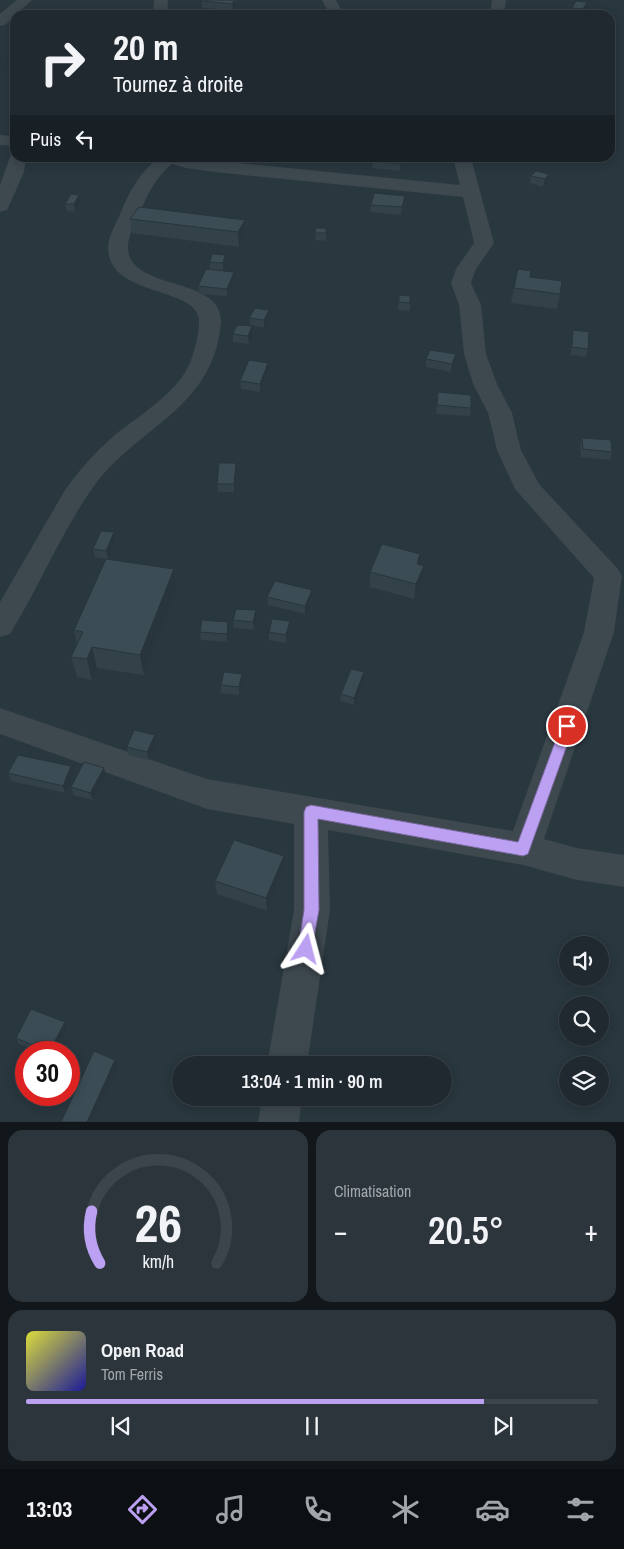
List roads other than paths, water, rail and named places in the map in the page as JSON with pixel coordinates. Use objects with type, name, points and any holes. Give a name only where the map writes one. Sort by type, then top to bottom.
[{"type":"street","points":[[14,10],[25,0]]},
{"type":"street","points":[[0,22],[10,13]]},
{"type":"street","points":[[0,206],[15,172],[16,162]]},
{"type":"street","points":[[0,626],[45,544],[86,479],[115,447],[190,383],[200,365],[208,337],[210,318],[204,306],[191,297],[168,286],[134,276],[121,265],[118,247],[138,194],[151,171],[164,162]]},
{"type":"street","points":[[183,162],[215,168],[469,192]]},
{"type":"street","points":[[463,162],[469,192],[479,218],[484,243],[466,269],[461,283],[470,305],[475,354],[485,384],[500,413],[509,450],[528,489],[616,569],[599,632],[523,849]]},
{"type":"street","points":[[0,721],[207,794],[523,849],[577,864],[624,871]]},
{"type":"street","points":[[288,1056],[312,910],[311,812]]},
{"type":"street","points":[[278,1122],[281,1106]]}]
